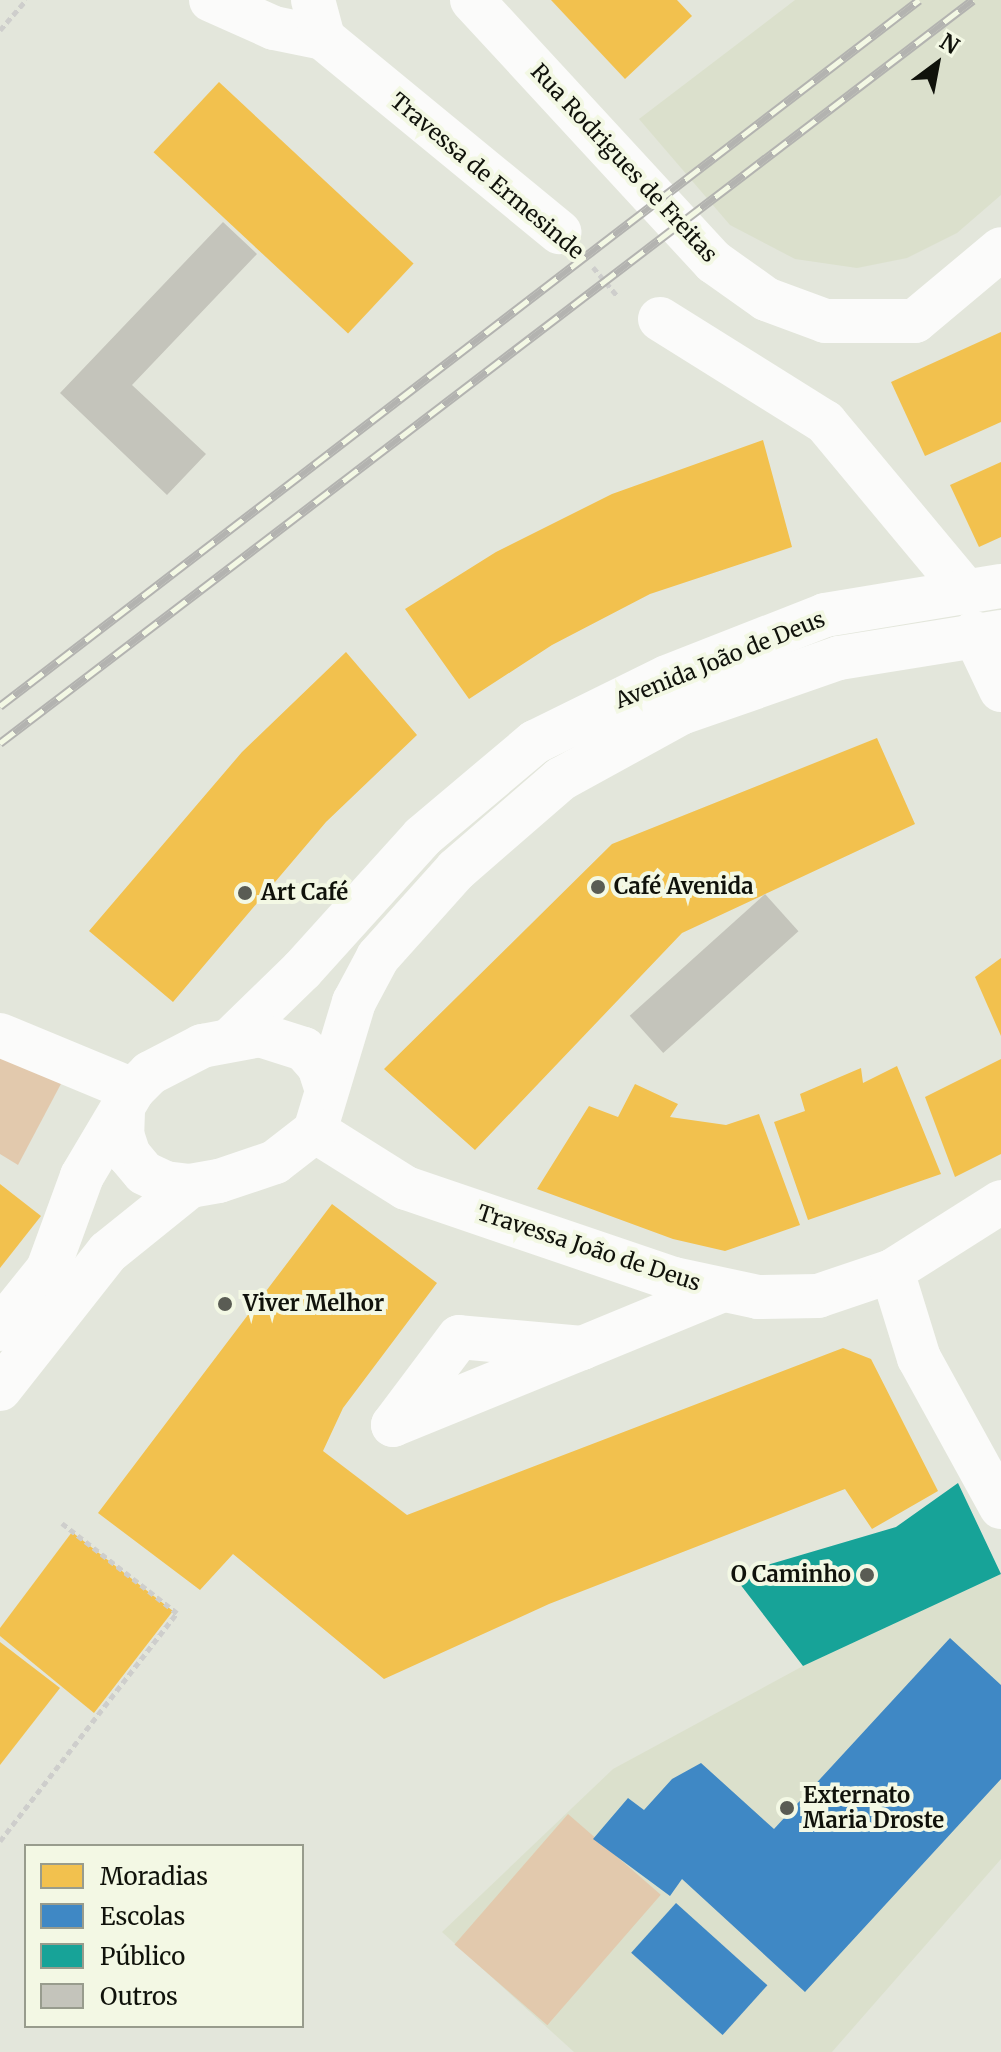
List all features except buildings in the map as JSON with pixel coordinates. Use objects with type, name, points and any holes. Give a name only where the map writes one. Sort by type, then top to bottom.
[{"type":"main road","points":[[211,0],[274,28],[318,19]]},
{"type":"main road","name":"Rua Rodrigues de Freitas","points":[[472,0],[714,262],[766,299],[825,321],[915,321],[1001,249]]},
{"type":"main road","name":"Travessa de Ermesinde","points":[[318,19],[559,232]]},
{"type":"main road","points":[[660,319],[825,422],[983,587]]},
{"type":"main road","name":"Avenida João de Deus","points":[[231,1039],[302,970],[422,837],[535,742],[667,677],[825,615],[983,587]]},
{"type":"main road","points":[[988,633],[1001,690]]},
{"type":"main road","name":"Avenida João de Deus","points":[[315,1131],[354,1002],[378,957],[456,870],[561,779],[695,708],[839,658],[988,633]]},
{"type":"main road","points":[[0,1035],[128,1101],[122,1134],[129,1155],[144,1173],[190,1186],[250,1174],[298,1149],[315,1131]]},
{"type":"main road","name":"Avenida João de Deus","points":[[0,1329],[48,1269],[82,1176],[128,1101],[175,1057],[231,1039],[260,1035],[304,1049],[319,1066],[326,1088]]},
{"type":"main road","name":"Travessa João de Deus","points":[[315,1131],[406,1188],[674,1279],[758,1297],[818,1296],[892,1271],[1001,1202]]},
{"type":"main road","points":[[0,1389],[108,1252],[190,1186]]},
{"type":"main road","points":[[892,1271],[919,1358],[1001,1507]]},
{"type":"main road","points":[[582,1348],[723,1290]]},
{"type":"path","points":[[0,30],[26,0]]},
{"type":"path","name":"Travessa de Ermesinde","points":[[559,232],[614,294],[660,319]]},
{"type":"path","points":[[0,1841],[177,1613],[62,1523]]},
{"type":"shaded area","points":[[795,0],[1001,0],[1001,195],[957,233],[907,258],[857,268],[795,259],[730,225],[639,119]]},
{"type":"shaded area","points":[[0,1053],[63,1080],[18,1165],[0,1154]]},
{"type":"shaded area","name":"Externato Maria Droste","points":[[1001,1574],[1001,1859],[832,2052],[574,2052],[442,1932],[613,1769],[803,1666]]},
{"type":"shaded area","points":[[568,1814],[661,1895],[547,2025],[455,1945]]},
{"type":"railway","points":[[0,706],[919,0]]},
{"type":"railway","points":[[0,743],[973,0]]},
{"type":"place","name":"Café Avenida","points":[[598,887]]},
{"type":"place","name":"Art Café","points":[[245,893]]},
{"type":"place","name":"Viver Melhor","points":[[225,1304]]},
{"type":"place","name":"O Caminho","points":[[867,1575]]},
{"type":"place","name":"Externato Maria Droste","points":[[787,1808]]}]
